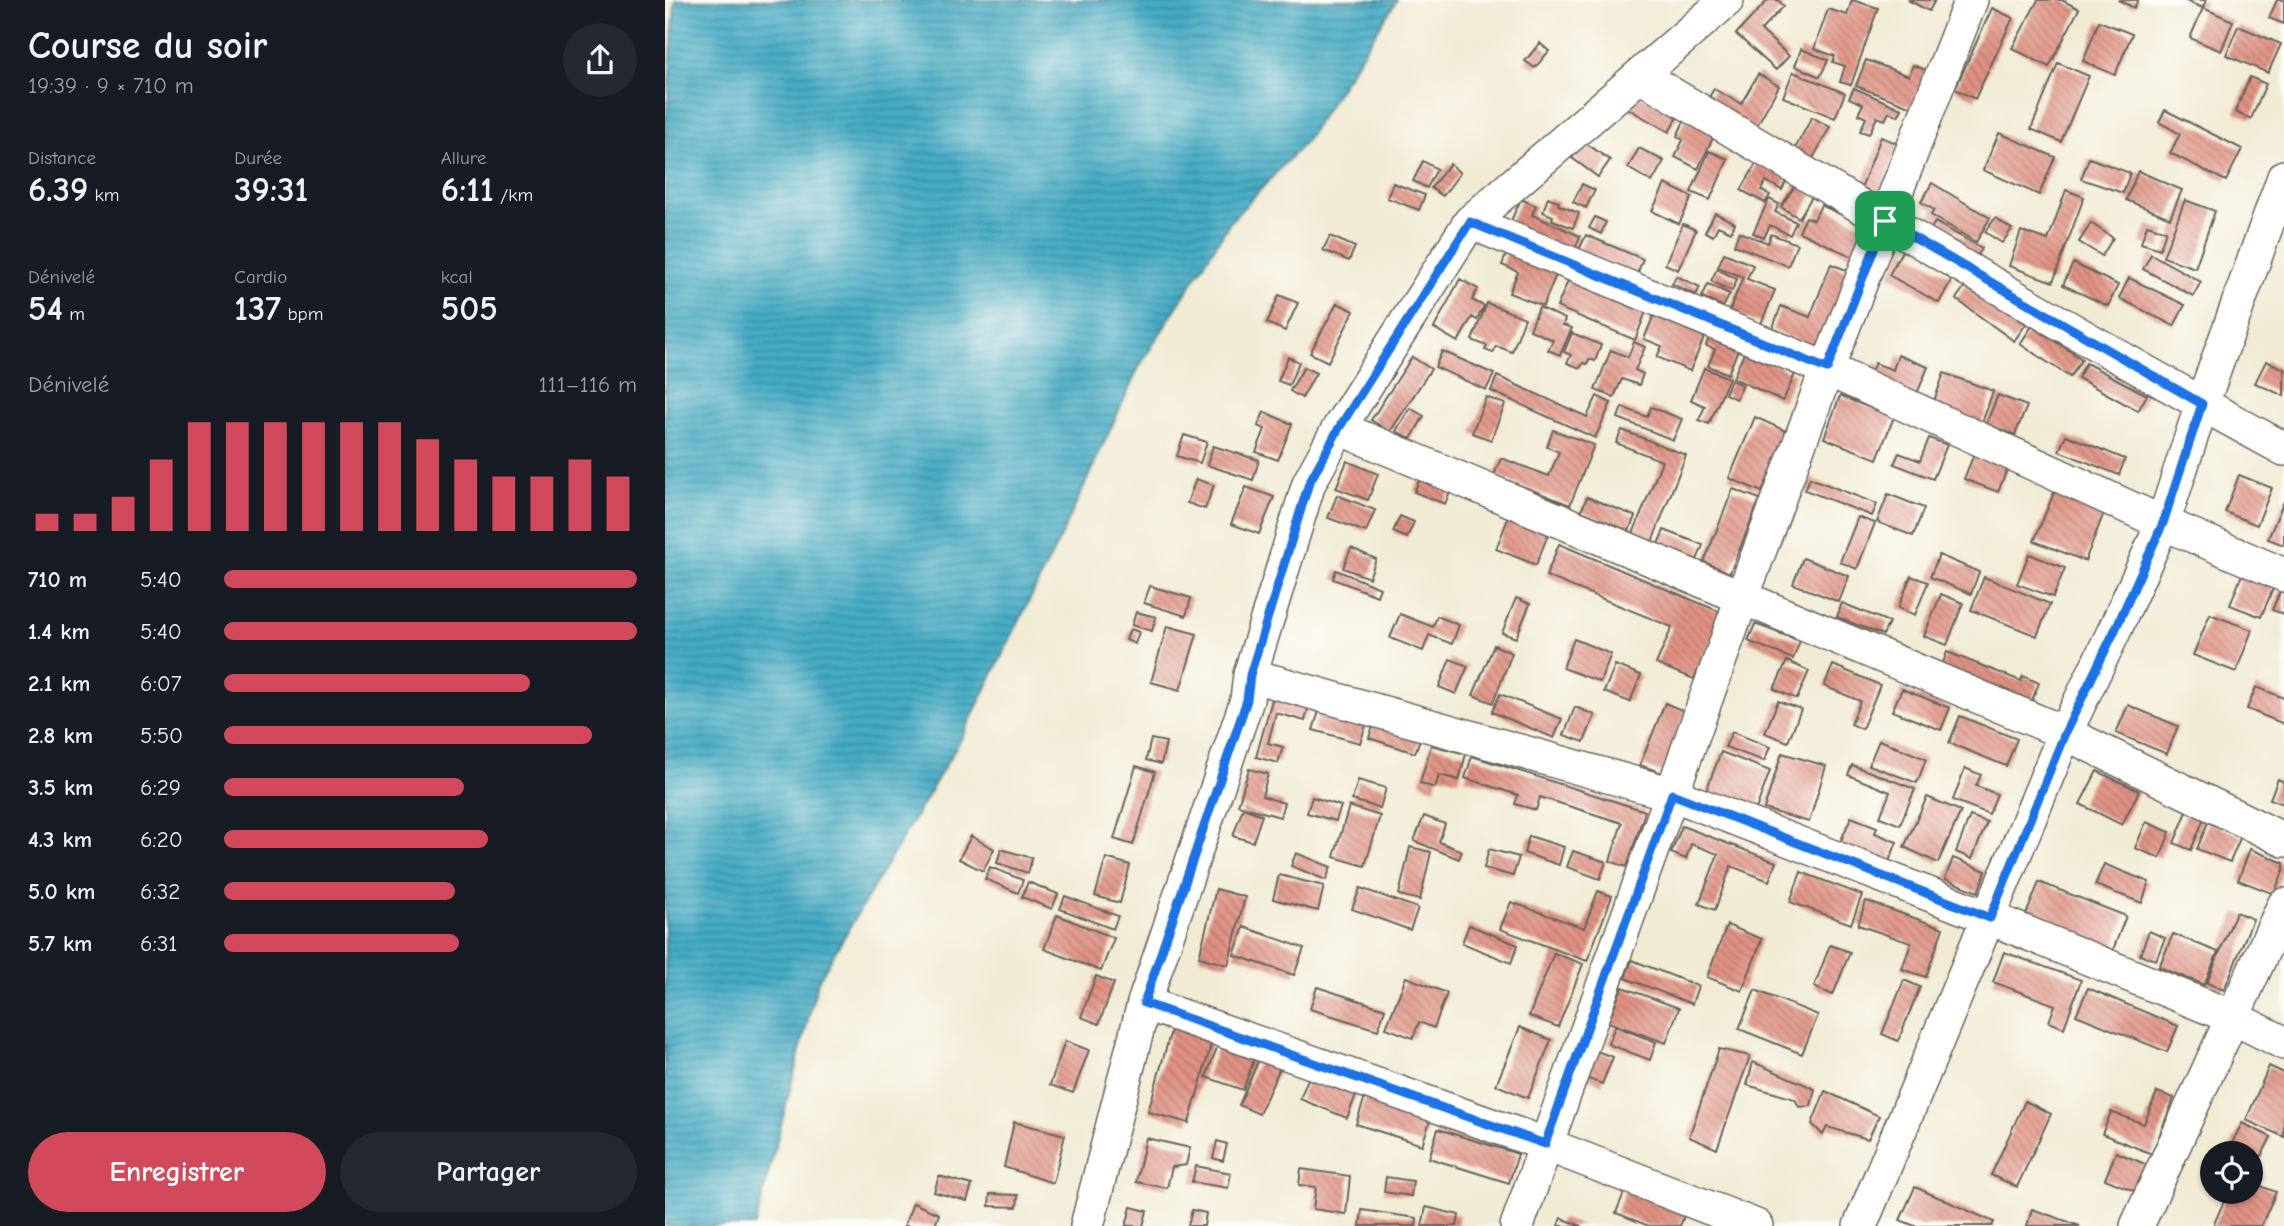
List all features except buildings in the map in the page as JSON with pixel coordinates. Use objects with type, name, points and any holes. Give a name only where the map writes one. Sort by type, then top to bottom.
[{"type":"street","points":[[1087,1226],[1144,1003],[1247,700],[1250,675],[1309,483],[1339,428],[1470,222],[1727,0]]},
{"type":"street","points":[[1517,1226],[1742,598],[1827,369],[1971,0]]},
{"type":"street","points":[[1641,76],[1885,221],[2284,449]]},
{"type":"street","points":[[1860,1226],[2065,733],[2163,523],[2202,404],[2284,177]]},
{"type":"street","points":[[1470,222],[1827,369],[2163,523],[2284,575]]},
{"type":"street","points":[[1339,428],[2065,733],[2284,840]]},
{"type":"street","points":[[1250,675],[1672,794],[1990,918],[2232,1017],[2284,1043]]},
{"type":"street","points":[[2137,1226],[2284,905]]},
{"type":"street","points":[[1144,1003],[1545,1144],[1756,1226]]},
{"type":"water","points":[[675,0],[1397,0],[1305,142],[1231,221],[1139,367],[1063,532],[961,739],[818,981],[755,1226],[665,1226],[665,137]]},
{"type":"route","points":[[1885,221],[2202,404],[2163,523],[2065,733],[1990,918],[1672,794],[1545,1144],[1144,1003],[1247,700],[1250,675],[1309,483],[1339,428],[1470,222],[1827,369],[1885,221]]}]
